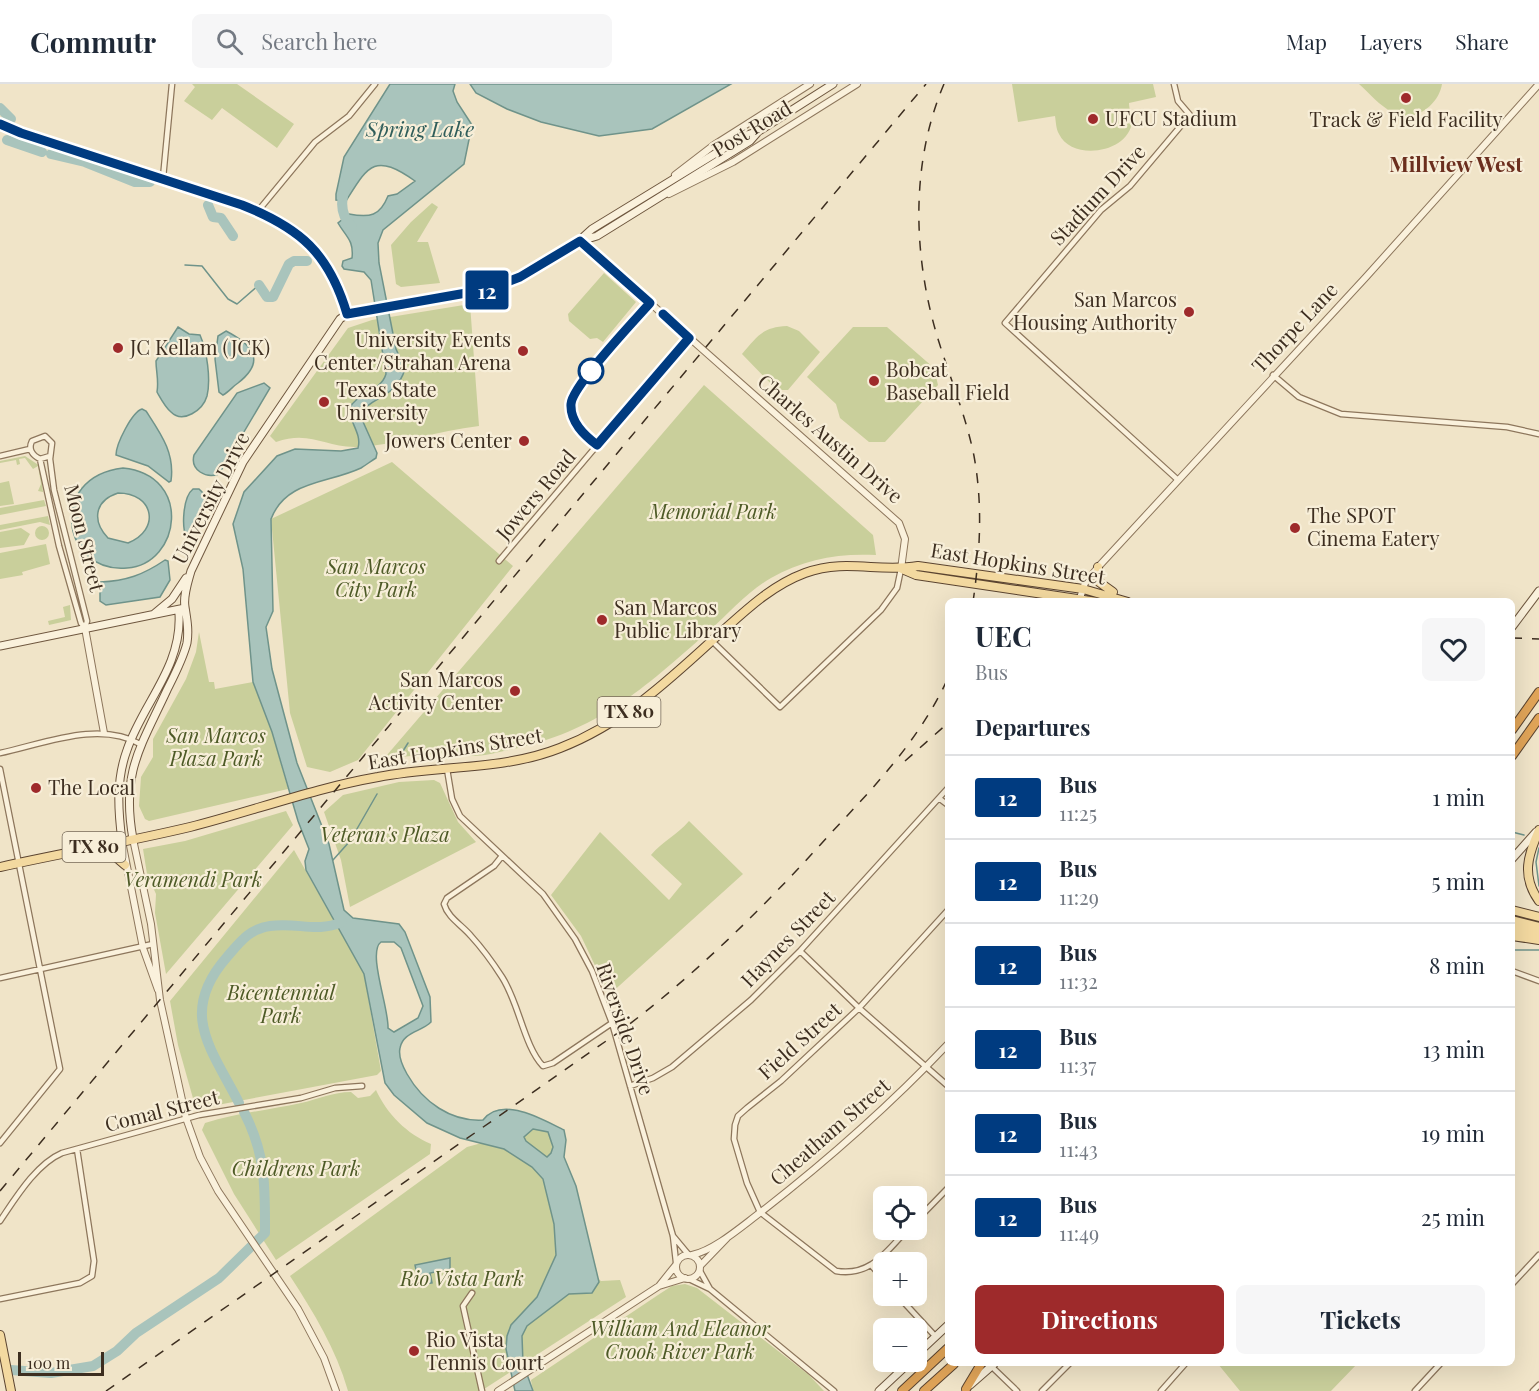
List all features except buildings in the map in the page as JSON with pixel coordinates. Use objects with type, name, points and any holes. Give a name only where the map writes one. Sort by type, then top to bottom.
[{"type":"highway","points":[[1515,726],[1539,692]]},
{"type":"highway","points":[[1515,752],[1539,718]]},
{"type":"highway","points":[[902,1391],[945,1351]]},
{"type":"highway","points":[[924,1391],[952,1366]]},
{"type":"highway","points":[[965,1390],[980,1366]]},
{"type":"main road","points":[[347,314],[364,309],[470,294],[520,277],[580,241],[592,229],[658,188],[744,136],[759,131],[832,84]]},
{"type":"main road","points":[[580,241],[597,236],[662,197],[750,141],[759,131]]},
{"type":"main road","name":"University Drive","points":[[185,608],[191,571],[251,449],[332,328],[347,314]]},
{"type":"main road","name":"East Hopkins Street","points":[[0,867],[133,839],[262,808],[375,777],[534,756],[581,739],[606,727],[645,701],[758,600],[781,584],[804,573],[839,565],[901,569],[918,566],[1083,589],[1115,598]]},
{"type":"main road","points":[[1098,567],[1098,577],[1102,585],[1123,598]]},
{"type":"main road","name":"East Hopkins Street","points":[[901,569],[916,575],[1080,598]]},
{"type":"main road","points":[[150,616],[171,600],[191,571]]},
{"type":"main road","points":[[1515,623],[1539,591]]},
{"type":"main road","points":[[0,646],[185,608]]},
{"type":"main road","points":[[122,841],[118,800],[131,738],[162,683],[178,643],[179,614],[185,608]]},
{"type":"main road","points":[[133,839],[129,783],[140,744],[187,645],[189,619],[185,608]]},
{"type":"main road","points":[[148,707],[157,712]]},
{"type":"main road","points":[[120,782],[129,783]]},
{"type":"main road","points":[[1515,856],[1539,830]]},
{"type":"main road","points":[[1539,830],[1527,857],[1528,881],[1539,901]]},
{"type":"main road","points":[[98,847],[111,853],[125,865]]},
{"type":"main road","points":[[1515,911],[1539,917]]},
{"type":"main road","points":[[1515,921],[1539,927]]},
{"type":"main road","points":[[1515,928],[1539,932]]},
{"type":"main road","points":[[1515,936],[1539,940]]},
{"type":"main road","points":[[927,1345],[945,1328]]},
{"type":"main road","points":[[0,1335],[11,1391]]},
{"type":"main road","points":[[965,1390],[991,1366]]},
{"type":"main road","points":[[879,1391],[899,1372]]},
{"type":"street","points":[[164,178],[172,84]]},
{"type":"street","points":[[258,211],[315,142],[349,116],[375,84]]},
{"type":"street","name":"Post Road","points":[[658,188],[714,145],[810,84]]},
{"type":"street","name":"Post Road","points":[[662,197],[733,162],[857,84]]},
{"type":"street","name":"Stadium Drive","points":[[1174,84],[1178,101],[1190,115],[1130,186],[1101,210],[1005,323],[1178,480]]},
{"type":"street","name":"Thorpe Lane","points":[[1080,598],[1083,589],[1098,567],[1366,277],[1539,84]]},
{"type":"street","points":[[0,124],[21,133],[164,178],[258,211],[286,226],[320,254],[337,283],[347,314]]},
{"type":"street","name":"Charles Austin Drive","points":[[580,241],[689,338],[727,367],[730,373],[899,523],[905,539],[901,569]]},
{"type":"street","name":"Jowers Road","points":[[499,561],[689,338]]},
{"type":"street","points":[[1273,375],[1299,398],[1341,414],[1507,427],[1539,434]]},
{"type":"street","points":[[45,436],[52,443],[50,456],[40,459],[30,449],[34,439],[45,436]]},
{"type":"street","points":[[0,456],[30,449]]},
{"type":"street","name":"Moon Street","points":[[50,456],[60,520],[87,621],[85,628],[104,733]]},
{"type":"street","name":"Moon Street","points":[[40,459],[59,546],[81,623],[85,628]]},
{"type":"street","points":[[712,641],[780,707],[880,610],[897,588],[901,569]]},
{"type":"street","points":[[0,753],[104,733],[131,738],[140,744]]},
{"type":"street","points":[[0,769],[60,1069],[0,1143]]},
{"type":"street","name":"Riverside Drive","points":[[447,769],[452,799],[460,816],[543,894],[575,939],[592,971],[612,1023],[673,1236],[676,1264]]},
{"type":"street","name":"Haynes Street","points":[[630,1086],[653,1078],[680,1061],[751,1000],[800,951],[945,792]]},
{"type":"street","points":[[940,799],[945,803]]},
{"type":"street","points":[[133,839],[151,924],[158,990],[186,1118],[205,1166],[244,1232],[307,1326],[336,1391]]},
{"type":"street","points":[[122,841],[143,948],[158,990]]},
{"type":"street","points":[[502,855],[494,866],[447,898],[444,904],[446,911],[471,936],[503,977],[527,1031],[533,1056],[543,1066],[553,1063],[612,1023]]},
{"type":"street","name":"Field Street","points":[[760,1212],[752,1199],[734,1139],[738,1116],[781,1081],[859,1008],[945,913]]},
{"type":"street","points":[[0,978],[153,944]]},
{"type":"street","points":[[800,951],[859,1008],[945,1083]]},
{"type":"street","points":[[1515,972],[1539,981]]},
{"type":"street","name":"Cheatham Street","points":[[700,1269],[727,1238],[819,1168],[945,1047]]},
{"type":"street","name":"Comal Street","points":[[0,1221],[49,1160],[76,1149],[186,1118],[301,1098],[335,1088],[362,1086]]},
{"type":"street","points":[[0,1299],[80,1283],[92,1276],[93,1261],[76,1149]]},
{"type":"street","points":[[927,1210],[945,1191]]},
{"type":"street","points":[[760,1212],[837,1271],[849,1273],[872,1266],[897,1240]]},
{"type":"street","name":"Riverside Drive","points":[[673,1236],[690,1255]]},
{"type":"street","name":"Cheatham Street","points":[[690,1255],[727,1238]]},
{"type":"street","points":[[659,1286],[681,1256],[690,1255],[698,1259],[700,1269],[710,1288]]},
{"type":"street","points":[[1515,1281],[1539,1255]]},
{"type":"street","points":[[676,1264],[678,1274],[710,1288],[834,1391]]},
{"type":"street","points":[[498,1391],[659,1286],[687,1279],[700,1269]]},
{"type":"street","points":[[472,1293],[463,1306],[482,1391]]},
{"type":"street","points":[[907,1306],[936,1337]]},
{"type":"street","points":[[993,1366],[1017,1391]]},
{"type":"street","points":[[1042,1391],[1067,1366]]},
{"type":"street","points":[[1161,1391],[1183,1366]]},
{"type":"street","points":[[1415,1391],[1438,1366]]},
{"type":"street","points":[[1533,1391],[1539,1385]]},
{"type":"green space","points":[[192,84],[237,84],[294,124],[277,148],[222,108],[212,120],[184,101],[195,87]]},
{"type":"green space","name":"UFCU Stadium","points":[[1012,84],[1153,84],[1156,97],[1129,103],[1132,121],[1129,132],[1122,140],[1111,147],[1087,151],[1066,143],[1058,132],[1055,116],[1018,122]]},
{"type":"green space","name":"Track & Field Facility","points":[[1359,84],[1442,84],[1440,92],[1430,106],[1424,111],[1408,116],[1388,109]]},
{"type":"green space","points":[[432,203],[438,207],[417,242],[428,242],[440,283],[401,287],[396,284],[391,245]]},
{"type":"green space","points":[[604,273],[636,302],[603,342],[597,338],[590,339],[569,321],[568,314]]},
{"type":"green space","points":[[470,304],[479,426],[388,444],[357,447],[299,438],[276,442],[270,436],[348,328],[372,320]]},
{"type":"green space","points":[[787,326],[799,331],[820,352],[788,390],[777,390],[742,354],[756,338],[766,331]]},
{"type":"green space","name":"Bobcat Baseball Field","points":[[853,327],[887,327],[934,368],[938,385],[885,442],[869,442],[840,418],[836,404],[807,377]]},
{"type":"green space","name":"Memorial Park","points":[[704,385],[873,535],[876,555],[835,556],[783,571],[747,596],[639,690],[592,721],[565,733],[536,743],[486,755],[467,756],[456,752],[389,758],[387,755]]},
{"type":"green space","points":[[25,456],[40,466],[43,492],[38,491],[41,484],[38,466],[33,469],[25,458],[19,459],[20,464],[17,465],[16,460],[0,463],[0,461]]},
{"type":"green space","name":"San Marcos City Park","points":[[392,462],[513,566],[358,760],[330,772],[307,767],[290,713],[271,519]]},
{"type":"green space","points":[[9,481],[14,504],[0,506],[0,483]]},
{"type":"green space","points":[[44,500],[46,506],[0,515],[0,508]]},
{"type":"green space","points":[[48,516],[50,525],[40,522],[0,530],[0,525]]},
{"type":"green space","points":[[39,526],[45,526],[49,533],[45,540],[39,540],[35,536],[35,530]]},
{"type":"green space","points":[[21,528],[30,534],[24,545],[0,548],[0,532]]},
{"type":"green space","points":[[46,544],[50,564],[22,572],[23,575],[0,579],[0,553]]},
{"type":"green space","points":[[70,605],[71,620],[49,625],[48,621],[65,617],[63,607]]},
{"type":"green space","name":"San Marcos Plaza Park","points":[[199,632],[209,682],[214,682],[215,689],[253,682],[272,732],[288,789],[149,821],[145,819],[139,806],[141,777],[153,757],[153,739],[186,679],[196,652]]},
{"type":"green space","name":"Veteran's Plaza","points":[[434,780],[440,783],[458,822],[476,842],[350,907],[341,860],[324,812],[343,795],[399,782]]},
{"type":"green space","name":"Veramendi Park","points":[[286,811],[293,825],[166,974],[155,913],[156,894],[147,874],[143,849],[185,841]]},
{"type":"green space","points":[[689,821],[743,874],[609,995],[581,936],[551,895],[600,832],[669,900],[682,884],[651,855]]},
{"type":"green space","name":"Bicentennial Park","points":[[294,850],[364,974],[381,1071],[377,1075],[196,1109],[178,1045],[170,1001]]},
{"type":"green space","name":"Childrens Park","points":[[376,1090],[386,1107],[406,1129],[431,1144],[430,1154],[276,1260],[234,1194],[202,1130],[205,1123],[338,1093],[351,1092],[358,1098],[370,1096]]},
{"type":"green space","name":"Rio Vista Park","points":[[533,1129],[548,1132],[551,1139],[565,1250],[601,1281],[620,1280],[626,1297],[481,1391],[348,1391],[324,1332],[290,1276],[467,1147]]},
{"type":"green space","name":"William And Eleanor Crook River Park","points":[[685,1284],[697,1288],[809,1375],[824,1391],[533,1391],[531,1380],[672,1286]]},
{"type":"green space","points":[[1220,1366],[1355,1366],[1331,1391],[1240,1391]]},
{"type":"water","points":[[390,84],[455,84],[453,91],[457,102],[472,125],[464,164],[383,230],[378,243],[379,263],[396,349],[405,369],[396,386],[370,404],[360,415],[377,453],[376,458],[361,468],[297,490],[278,506],[271,519],[273,611],[266,627],[272,669],[297,763],[329,844],[344,910],[353,918],[399,924],[405,932],[430,997],[431,1022],[408,1035],[400,1048],[400,1058],[407,1074],[430,1101],[449,1114],[460,1118],[483,1120],[491,1113],[511,1110],[534,1116],[564,1130],[566,1140],[564,1157],[576,1186],[599,1282],[592,1293],[569,1294],[527,1326],[522,1336],[523,1363],[533,1391],[515,1391],[506,1349],[511,1325],[537,1297],[556,1255],[554,1224],[543,1179],[532,1167],[504,1149],[460,1138],[427,1123],[394,1095],[385,1083],[364,974],[306,870],[305,861],[309,849],[298,821],[272,732],[253,682],[243,569],[233,524],[244,492],[277,456],[295,449],[341,451],[358,448],[357,433],[349,409],[357,399],[379,385],[386,374],[371,280],[364,272],[344,269],[342,266],[343,261],[352,258],[352,247],[338,223],[349,214],[363,216],[378,212],[388,196],[397,194],[415,181],[401,172],[381,165],[373,167],[360,179],[346,201],[336,200],[344,157]],"holes":[[[381,942],[394,942],[401,948],[423,1006],[418,1018],[394,1032],[388,1028],[377,968],[377,948]],[[533,1129],[548,1132],[553,1147],[547,1157],[526,1141],[524,1137]]]},
{"type":"water","name":"Spring Lake","points":[[470,84],[731,84],[652,129],[599,136],[541,122],[507,109],[476,93]]},
{"type":"water","points":[[178,327],[189,334],[200,335],[208,365],[208,389],[205,401],[192,414],[181,417],[169,410],[157,392],[156,361]]},
{"type":"water","points":[[226,331],[244,342],[250,349],[254,361],[246,375],[223,395],[219,392],[215,359],[218,336]]},
{"type":"water","points":[[264,383],[270,388],[219,474],[209,475],[200,472],[194,465],[194,455],[237,393]]},
{"type":"water","points":[[142,409],[146,411],[166,444],[172,471],[169,482],[148,466],[116,455],[125,429]]},
{"type":"water","points":[[123,468],[145,474],[161,486],[169,502],[172,519],[168,536],[159,552],[145,563],[127,568],[105,566],[88,556],[77,541],[72,524],[73,505],[82,488],[98,475]],"holes":[[[118,493],[130,495],[146,505],[149,521],[145,530],[139,537],[128,543],[108,538],[99,525],[100,506]]]},
{"type":"water","points":[[193,489],[199,489],[207,497],[193,532],[187,539],[184,512],[187,498]]},
{"type":"water","points":[[165,560],[168,561],[170,580],[160,597],[106,605],[100,601],[100,582],[134,576]]},
{"type":"water","points":[[450,1258],[450,1269],[430,1273],[432,1283],[419,1285],[415,1265]]},
{"type":"waterway","points":[[0,108],[11,119]]},
{"type":"waterway","points":[[7,140],[42,152]]},
{"type":"waterway","points":[[51,154],[85,162],[135,182],[150,182]]},
{"type":"waterway","points":[[346,186],[342,208],[345,218],[352,227]]},
{"type":"waterway","points":[[208,205],[213,217],[221,218],[233,236]]},
{"type":"waterway","points":[[259,285],[267,297],[273,297],[289,264],[294,261],[307,261]]},
{"type":"waterway","points":[[185,265],[202,266],[228,299],[237,304],[259,285]]},
{"type":"waterway","points":[[398,759],[408,743]]},
{"type":"waterway","points":[[333,860],[350,841],[377,794]]},
{"type":"waterway","points":[[1515,833],[1524,835]]},
{"type":"waterway","points":[[1539,848],[1536,862],[1539,886]]},
{"type":"waterway","points":[[239,1103],[218,1065],[204,1030],[202,1013],[204,996],[212,977],[241,941],[256,930],[280,925],[324,927],[342,922]]},
{"type":"waterway","points":[[1515,950],[1539,950]]},
{"type":"waterway","points":[[11,1370],[51,1373],[93,1366],[117,1351],[136,1333],[219,1278],[265,1233],[263,1171],[257,1142],[244,1112]]},
{"type":"railway","points":[[0,1191],[926,84]]},
{"type":"railway","points":[[944,84],[925,146],[919,211],[920,243],[930,308],[967,426],[977,474],[980,529],[973,598]]},
{"type":"railway","points":[[1515,638],[1539,639]]},
{"type":"railway","points":[[106,1391],[648,1010],[756,912],[880,779],[911,741],[945,684]]},
{"type":"railway","points":[[905,761],[945,726]]},
{"type":"bus line","name":"12","points":[[0,124],[21,133],[242,205],[271,217],[286,226],[325,260],[337,283],[347,314],[364,309],[470,294],[489,289],[511,282],[580,241],[650,303],[591,371],[572,398],[572,413],[578,427],[583,435],[597,445],[689,338],[663,314]]},
{"type":"place","name":"Track & Field Facility","points":[[1406,98]]},
{"type":"place","name":"UFCU Stadium","points":[[1093,119]]},
{"type":"place","name":"San Marcos Housing Authority","points":[[1189,312]]},
{"type":"place","name":"JC Kellam (JCK)","points":[[118,348]]},
{"type":"place","name":"University Events Center/Strahan Arena","points":[[523,351]]},
{"type":"place","name":"Bobcat Baseball Field","points":[[874,381]]},
{"type":"place","name":"Texas State University","points":[[324,402]]},
{"type":"place","name":"Jowers Center","points":[[524,441]]},
{"type":"place","name":"The SPOT Cinema Eatery","points":[[1295,528]]},
{"type":"place","name":"San Marcos Public Library","points":[[602,620]]},
{"type":"place","name":"San Marcos Activity Center","points":[[515,691]]},
{"type":"place","name":"The Local","points":[[36,788]]},
{"type":"place","name":"Rio Vista Tennis Court","points":[[414,1351]]},
{"type":"district","name":"Millview West","points":[[1456,165]]}]
